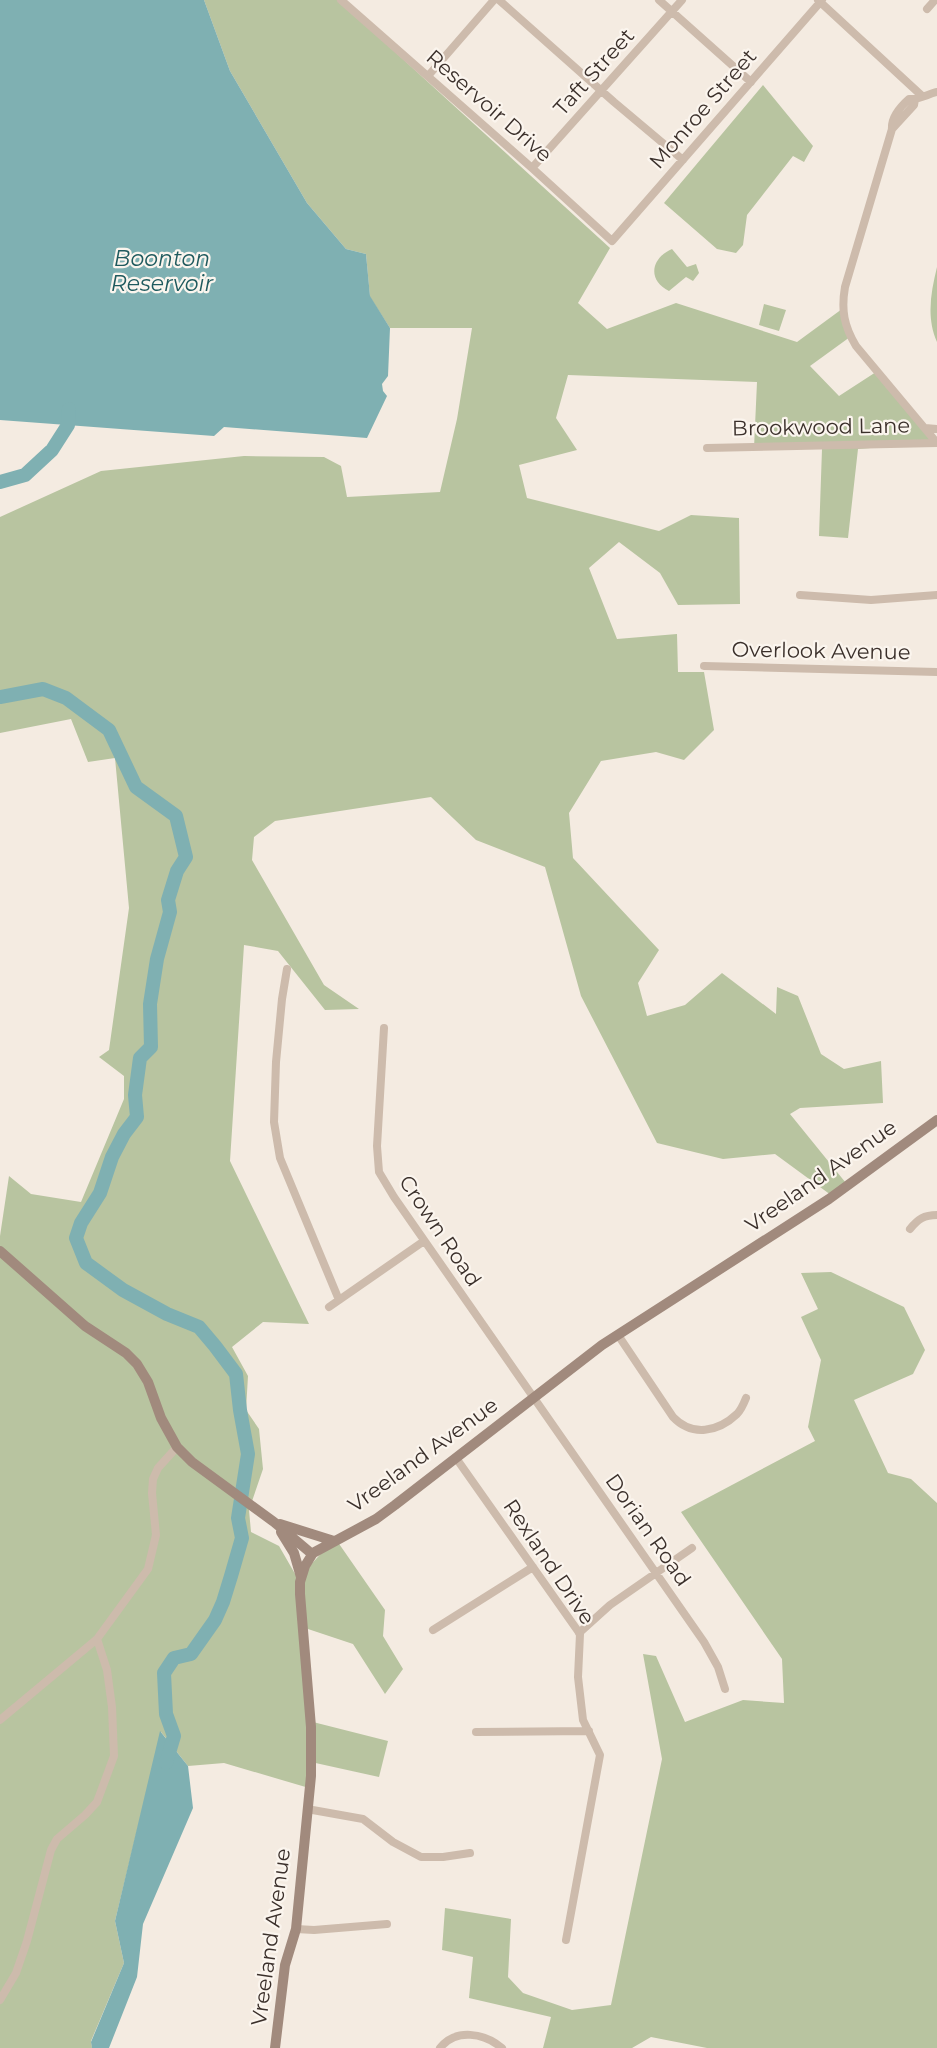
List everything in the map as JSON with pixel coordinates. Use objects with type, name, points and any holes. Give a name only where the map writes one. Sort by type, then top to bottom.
[{"type":"street","name":"Reservoir Drive","points":[[341,0],[612,241]]},
{"type":"street","points":[[428,76],[494,0]]},
{"type":"street","points":[[499,0],[683,160]]},
{"type":"street","points":[[659,0],[751,82]]},
{"type":"street","name":"Taft Street","points":[[532,168],[682,0]]},
{"type":"street","points":[[927,9],[935,0]]},
{"type":"street","points":[[820,1],[918,97]]},
{"type":"street","name":"Monroe Street","points":[[612,241],[820,1]]},
{"type":"street","points":[[937,92],[909,99],[900,107],[892,120],[892,129],[845,287],[843,313],[848,333],[856,346],[937,443]]},
{"type":"street","points":[[925,428],[937,429]]},
{"type":"street","name":"Brookwood Lane","points":[[707,448],[937,443]]},
{"type":"street","points":[[800,595],[870,600],[937,595]]},
{"type":"street","name":"Overlook Avenue","points":[[704,666],[937,672]]},
{"type":"street","points":[[287,969],[276,1062],[274,1122],[280,1158],[339,1300]]},
{"type":"street","name":"Crown Road","points":[[384,1028],[377,1146],[379,1172],[424,1241],[534,1397]]},
{"type":"street","name":"Vreeland Avenue","points":[[275,2048],[285,1965],[296,1929],[312,1776],[311,1727],[300,1594],[305,1566],[312,1554],[376,1519],[618,1335],[830,1199],[937,1120]]},
{"type":"street","points":[[910,1229],[919,1219],[928,1215],[937,1215]]},
{"type":"street","points":[[329,1307],[424,1241]]},
{"type":"street","points":[[0,1251],[85,1326],[126,1353],[137,1364],[148,1382],[161,1418],[177,1447],[204,1472],[274,1522],[312,1554]]},
{"type":"street","points":[[618,1335],[673,1417],[685,1427],[700,1431],[711,1429],[739,1413],[746,1398]]},
{"type":"street","name":"Dorian Road","points":[[534,1397],[704,1642],[718,1667],[725,1689]]},
{"type":"street","points":[[0,1720],[97,1639],[148,1569],[156,1535],[153,1479],[158,1468],[177,1447]]},
{"type":"street","name":"Rexland Drive","points":[[456,1458],[579,1634],[578,1677],[583,1720],[600,1755],[566,1940]]},
{"type":"street","points":[[274,1522],[334,1540]]},
{"type":"street","points":[[274,1522],[294,1553],[302,1578]]},
{"type":"street","points":[[579,1634],[610,1605],[692,1548]]},
{"type":"street","points":[[433,1630],[533,1567]]},
{"type":"street","points":[[0,2000],[16,1973],[27,1941],[51,1850],[57,1839],[97,1802],[114,1756],[107,1670],[97,1639]]},
{"type":"street","points":[[476,1732],[589,1731]]},
{"type":"street","points":[[307,1809],[363,1819],[393,1842],[421,1857],[470,1853]]},
{"type":"street","points":[[296,1929],[314,1930],[387,1924]]},
{"type":"street","points":[[440,2048],[444,2043],[460,2034],[470,2034],[488,2038],[502,2048]]},
{"type":"green space","points":[[204,0],[338,0],[610,248],[578,303],[607,329],[676,303],[797,342],[842,309],[850,337],[810,366],[839,396],[876,372],[935,443],[858,449],[848,538],[819,536],[822,449],[754,448],[757,382],[568,375],[556,418],[577,450],[519,465],[527,498],[659,531],[691,515],[739,518],[740,604],[678,605],[660,573],[619,542],[589,568],[617,639],[677,634],[678,672],[704,672],[714,730],[684,760],[656,752],[601,761],[569,813],[573,858],[659,950],[638,983],[647,1016],[685,1005],[722,973],[776,1014],[777,987],[798,996],[821,1054],[844,1069],[881,1061],[883,1103],[800,1108],[790,1114],[850,1188],[835,1198],[775,1154],[723,1159],[657,1143],[581,996],[545,867],[476,840],[431,797],[275,821],[254,837],[252,860],[324,985],[359,1009],[325,1010],[278,951],[244,945],[230,1161],[309,1324],[263,1322],[232,1347],[248,1376],[246,1410],[259,1429],[263,1469],[249,1510],[251,1532],[279,1546],[298,1579],[335,1538],[385,1610],[383,1636],[403,1669],[385,1694],[353,1644],[302,1627],[309,1721],[388,1741],[379,1777],[311,1762],[309,1788],[224,1763],[188,1766],[161,1732],[115,1921],[124,1963],[91,2041],[92,2048],[0,2048],[0,1236],[9,1176],[31,1194],[81,1202],[124,1099],[124,1076],[99,1057],[109,1050],[129,908],[115,758],[88,762],[71,719],[0,733],[0,517],[101,471],[244,456],[324,457],[341,466],[347,497],[440,492],[457,419],[472,328],[390,328],[370,297],[366,254],[346,249],[307,203],[230,71]]},
{"type":"green space","points":[[763,85],[813,146],[804,162],[793,156],[747,215],[743,245],[736,253],[717,249],[664,203]]},
{"type":"green space","points":[[672,249],[687,267],[696,264],[699,273],[693,281],[686,277],[669,291],[657,281],[654,269],[660,258]]},
{"type":"green space","points":[[937,267],[937,342],[932,323],[931,295]]},
{"type":"green space","points":[[764,304],[786,310],[779,331],[759,325]]},
{"type":"green space","points":[[831,1272],[904,1307],[925,1350],[913,1374],[854,1400],[888,1473],[911,1479],[937,1503],[937,2048],[707,2048],[651,2037],[632,2048],[543,2048],[551,2017],[469,1998],[473,1957],[442,1950],[445,1908],[511,1919],[508,1977],[523,1993],[572,2010],[611,2005],[662,1759],[643,1654],[656,1656],[685,1722],[743,1700],[784,1703],[782,1659],[681,1512],[815,1441],[808,1427],[821,1360],[801,1317],[818,1309],[801,1273]]},
{"type":"water","name":"Boonton Reservoir","points":[[0,0],[204,0],[230,71],[307,203],[346,249],[366,254],[370,296],[390,328],[388,376],[382,384],[387,396],[367,438],[224,427],[214,436],[0,420]]},
{"type":"water","points":[[160,1731],[188,1766],[193,1808],[143,1924],[137,1977],[109,2048],[92,2048],[91,2042],[124,1963],[115,1921]]},
{"type":"waterway","points":[[0,482],[25,475],[52,450],[68,425],[69,409]]},
{"type":"waterway","points":[[0,697],[43,689],[66,698],[109,730],[136,787],[176,816],[186,857],[177,871],[168,900],[170,912],[157,959],[150,1004],[151,1047],[140,1058],[135,1095],[137,1117],[124,1134],[112,1157],[100,1193],[81,1223],[76,1238],[86,1263],[123,1290],[167,1314],[199,1327],[236,1374],[248,1454],[238,1518],[242,1538],[223,1602],[215,1620],[191,1654],[174,1658],[164,1673],[166,1714],[174,1736],[166,1763]]}]
